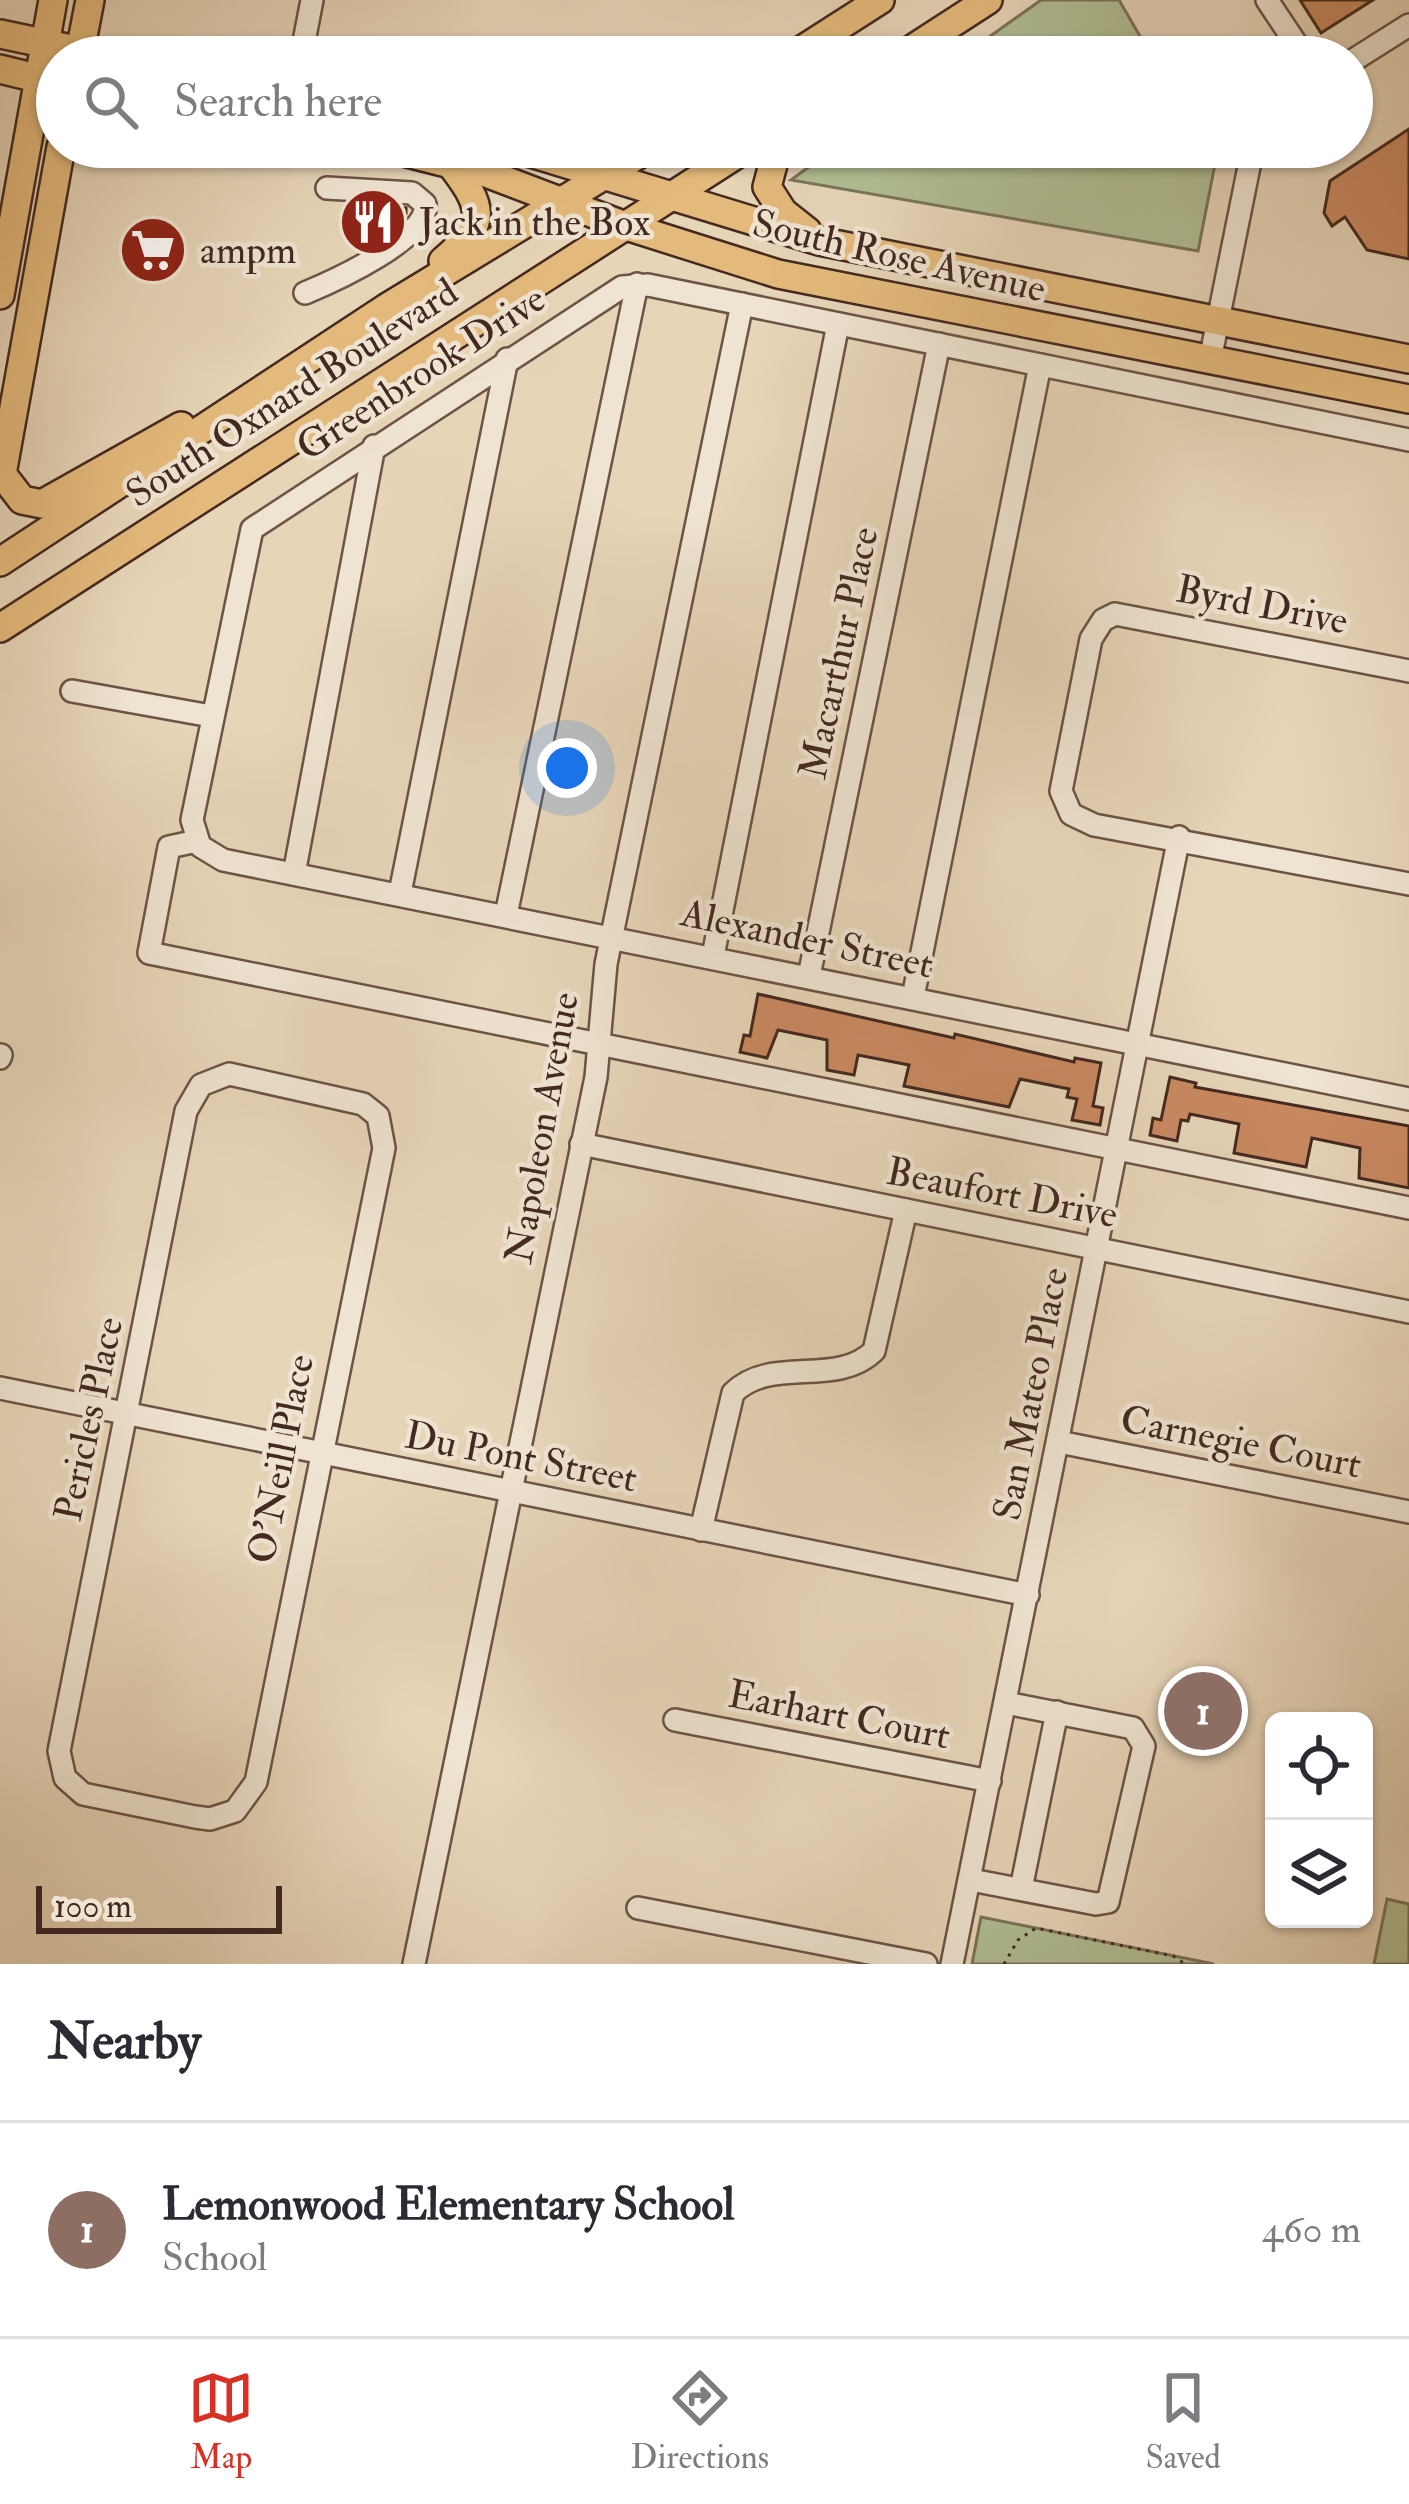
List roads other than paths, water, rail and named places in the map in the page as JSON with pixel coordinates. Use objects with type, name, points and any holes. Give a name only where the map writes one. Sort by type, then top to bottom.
[{"type":"main road","points":[[45,36],[52,0]]},
{"type":"main road","points":[[83,36],[90,0]]},
{"type":"main road","points":[[824,36],[880,0]]},
{"type":"main road","points":[[932,36],[988,0]]},
{"type":"main road","points":[[0,34],[36,41]]},
{"type":"main road","points":[[0,69],[36,77]]},
{"type":"main road","points":[[0,254],[36,122]]},
{"type":"main road","points":[[56,168],[10,356],[1,464],[8,486],[32,504],[52,501],[147,442],[281,377]]},
{"type":"main road","points":[[386,308],[459,247],[476,224],[477,203],[452,168]]},
{"type":"main road","name":"South Rose Avenue","points":[[465,168],[622,225],[778,274],[1409,399]]},
{"type":"main road","name":"South Rose Avenue","points":[[576,168],[819,241],[1409,359]]},
{"type":"main road","name":"South Oxnard Boulevard","points":[[0,562],[386,308],[617,168]]},
{"type":"main road","name":"South Oxnard Boulevard","points":[[0,628],[712,168]]},
{"type":"main road","points":[[772,168],[767,187],[783,212],[819,241]]},
{"type":"main road","points":[[0,296],[15,201]]},
{"type":"main road","points":[[0,646],[102,562]]},
{"type":"street","points":[[306,36],[312,0]]},
{"type":"street","points":[[1267,0],[1291,36]]},
{"type":"street","points":[[1373,48],[1409,25]]},
{"type":"street","points":[[1210,360],[1249,168]]},
{"type":"street","points":[[305,293],[382,253],[423,226],[427,215],[425,204],[412,193],[327,188]]},
{"type":"street","points":[[506,915],[637,284],[1409,440]]},
{"type":"street","name":"Greenbrook Drive","points":[[211,716],[252,529],[612,291],[637,284]]},
{"type":"street","name":"Napoleon Avenue","points":[[414,1964],[581,1144],[613,937],[742,304]]},
{"type":"street","points":[[713,956],[838,323]]},
{"type":"street","name":"Macarthur Place","points":[[809,976],[939,344]]},
{"type":"street","points":[[400,893],[506,359]]},
{"type":"street","points":[[913,998],[1040,365]]},
{"type":"street","points":[[294,874],[374,446]]},
{"type":"street","name":"Byrd Drive","points":[[1179,837],[1094,825],[1068,810],[1063,780],[1091,639],[1103,620],[1130,613],[1409,671]]},
{"type":"street","points":[[72,691],[211,716],[192,811],[196,841],[169,847],[149,953],[1409,1208]]},
{"type":"street","points":[[1179,837],[1409,884]]},
{"type":"street","name":"San Mateo Place","points":[[952,1964],[1179,837]]},
{"type":"street","name":"Alexander Street","points":[[196,841],[223,860],[1409,1099]]},
{"type":"street","name":"O'Neill Place","points":[[208,1081],[243,1075],[350,1097],[378,1116],[384,1148],[256,1782],[236,1811]]},
{"type":"street","name":"Pericles Place","points":[[208,1081],[186,1111],[60,1737],[64,1778],[98,1799],[210,1819],[236,1811]]},
{"type":"street","name":"Beaufort Drive","points":[[581,1144],[1409,1312]]},
{"type":"street","points":[[701,1530],[733,1393],[757,1376],[853,1366],[874,1351],[906,1210]]},
{"type":"street","name":"Du Pont Street","points":[[0,1388],[1028,1594]]},
{"type":"street","name":"Carnegie Court","points":[[1059,1442],[1409,1512]]},
{"type":"street","points":[[971,1880],[1096,1904],[1108,1902],[1144,1746],[1132,1729],[1006,1702]]},
{"type":"street","points":[[1021,1889],[1057,1712]]},
{"type":"street","name":"Earhart Court","points":[[675,1720],[990,1781]]},
{"type":"street","points":[[638,1908],[926,1964]]},
{"type":"place","name":"Jack in the Box","points":[[373,222]]},
{"type":"place","name":"ampm","points":[[153,250]]},
{"type":"place","name":"Lemonwood Elementary School","points":[[1203,1711]]}]
